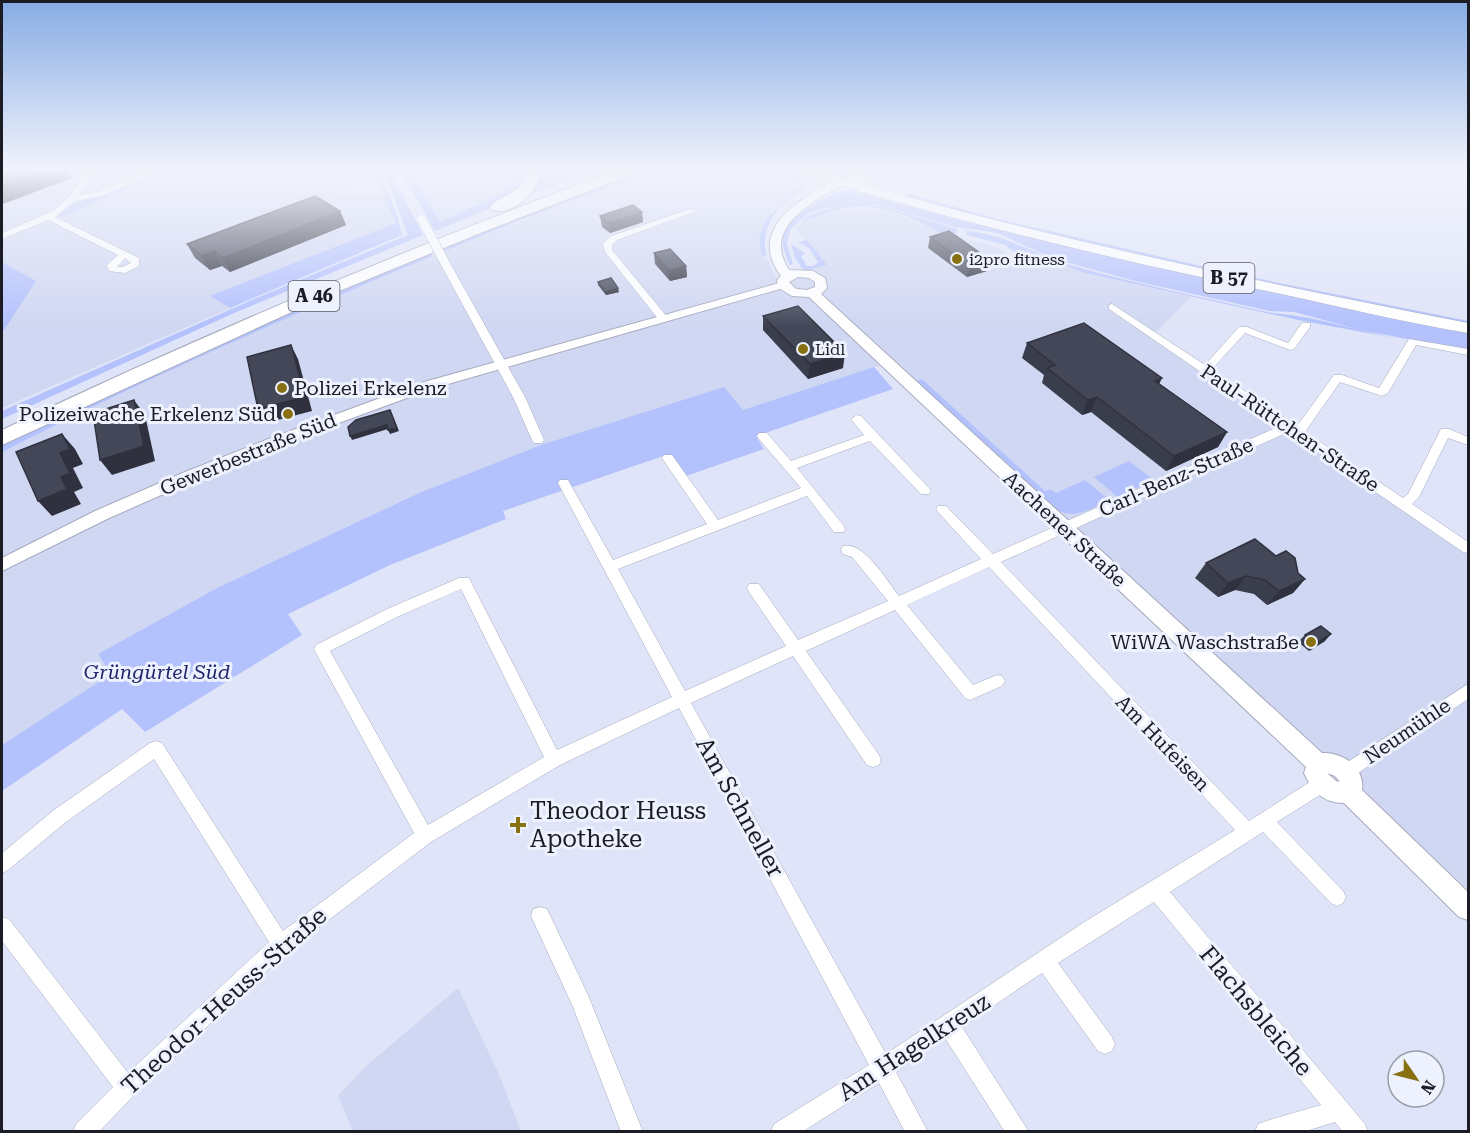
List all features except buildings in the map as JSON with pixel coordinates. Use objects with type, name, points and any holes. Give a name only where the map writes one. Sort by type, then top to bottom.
[{"type":"highway","name":"A 46","points":[[462,225],[468,222]]},
{"type":"highway","name":"A 46","points":[[2,427],[284,299],[471,222]]},
{"type":"highway","name":"A 46","points":[[2,438],[188,352],[381,267],[497,222]]},
{"type":"main road","points":[[784,222],[779,227],[777,260],[789,278],[813,275],[821,281],[820,288],[812,293]]},
{"type":"main road","name":"B 57","points":[[987,222],[1056,240],[1299,294],[1468,328]]},
{"type":"main road","name":"Aachener Straße","points":[[789,278],[795,293],[812,293],[1064,528],[1320,774]]},
{"type":"main road","points":[[1320,774],[1338,794],[1347,782],[1468,908]]},
{"type":"street","points":[[2,236],[37,222]]},
{"type":"street","points":[[59,222],[124,254]]},
{"type":"street","points":[[423,222],[502,364],[531,420],[538,440]]},
{"type":"street","points":[[661,222],[614,238],[607,244],[608,250],[663,318]]},
{"type":"street","name":"Gewerbestraße Süd","points":[[2,565],[101,515],[233,458],[429,385],[663,318],[789,278]]},
{"type":"street","name":"Paul-Rüttchen-Straße","points":[[1112,307],[1468,548]]},
{"type":"street","points":[[1203,369],[1211,366],[1243,329],[1290,346],[1306,325]]},
{"type":"street","points":[[1293,430],[1338,377],[1382,393],[1413,341],[1468,352]]},
{"type":"street","points":[[857,419],[925,491]]},
{"type":"street","name":"Carl-Benz-Straße","points":[[898,604],[1064,528],[1293,430]]},
{"type":"street","points":[[1404,504],[1413,497],[1445,432],[1468,441]]},
{"type":"street","points":[[764,436],[839,529]]},
{"type":"street","points":[[789,466],[872,436]]},
{"type":"street","points":[[668,458],[715,526]]},
{"type":"street","name":"Am Schneller","points":[[564,483],[917,1131]]},
{"type":"street","points":[[610,567],[809,490]]},
{"type":"street","name":"Am Hufeisen","points":[[942,509],[1248,832]]},
{"type":"street","points":[[848,550],[857,553],[970,693],[997,681]]},
{"type":"street","points":[[425,836],[321,649],[392,613],[464,582],[554,760]]},
{"type":"street","points":[[754,588],[873,760]]},
{"type":"street","name":"Theodor-Heuss-Straße","points":[[84,1131],[281,944],[425,836],[554,760],[898,604]]},
{"type":"street","name":"Neumühle","points":[[1347,782],[1468,691]]},
{"type":"street","points":[[2,864],[60,816],[156,748],[281,944]]},
{"type":"street","name":"Am Hagelkreuz","points":[[782,1131],[883,1068],[1093,928],[1264,822],[1320,774]]},
{"type":"street","points":[[1264,822],[1337,897]]},
{"type":"street","name":"Flachsbleiche","points":[[1156,890],[1357,1131]]},
{"type":"street","points":[[540,916],[581,1002],[632,1131]]},
{"type":"street","points":[[2,926],[127,1088]]},
{"type":"street","points":[[1045,961],[1105,1044]]},
{"type":"street","points":[[948,1024],[1018,1131]]},
{"type":"street","points":[[1266,1131],[1338,1110]]},
{"type":"shaded area","points":[[2,222],[397,222],[211,296],[230,308],[2,408]]},
{"type":"shaded area","points":[[520,222],[767,222],[759,246],[776,278],[827,265],[796,229],[800,222],[919,222],[999,248],[1025,266],[1014,252],[1027,252],[1085,273],[1191,297],[1150,338],[1468,553],[1468,889],[893,361],[743,410],[541,445],[419,493],[217,588],[98,654],[112,674],[2,745],[2,452],[94,405],[247,334]]},
{"type":"shaded area","points":[[458,988],[498,1072],[521,1131],[353,1131],[338,1096],[365,1067]]},
{"type":"green space","points":[[399,222],[402,235],[230,308],[210,296]]},
{"type":"green space","points":[[403,222],[416,222],[423,235],[234,313],[2,419],[2,411],[254,299],[408,235]]},
{"type":"green space","points":[[430,222],[457,222],[435,231]]},
{"type":"green space","points":[[503,222],[516,222],[445,251],[443,245]]},
{"type":"green space","points":[[770,222],[765,240],[766,256],[762,255],[760,243],[765,223]]},
{"type":"green space","points":[[799,222],[790,230],[787,244],[793,264],[790,265],[783,242],[783,233],[789,223]]},
{"type":"green space","points":[[920,222],[933,222],[957,229],[957,233],[942,235]]},
{"type":"green space","points":[[937,222],[968,222],[1160,268],[1468,333],[1468,351],[1361,330],[1294,312],[1270,311],[1135,281],[1051,258],[1002,235]]},
{"type":"green space","points":[[998,222],[1010,222],[1231,273],[1468,321],[1468,326],[1292,290]]},
{"type":"green space","points":[[966,231],[993,236],[1057,261],[1120,278],[1386,336],[1303,321],[1085,273],[1027,252],[1014,252],[1005,245],[967,235]]},
{"type":"green space","points":[[807,240],[827,265],[804,271],[795,258],[791,244],[805,253],[801,256],[807,266],[814,266],[818,262],[809,248],[798,242]]},
{"type":"green space","points":[[429,251],[433,256],[215,350],[2,452],[2,444],[149,373]]},
{"type":"green space","points":[[2,262],[36,281],[2,333]]},
{"type":"green space","name":"Grüngürtel Süd","points":[[874,367],[893,389],[756,436],[764,449],[683,477],[666,455],[503,511],[506,519],[390,565],[288,614],[302,635],[145,732],[122,709],[2,791],[2,745],[111,674],[98,654],[217,588],[419,493],[541,445],[724,387],[743,410]]},
{"type":"green space","points":[[922,379],[1045,491],[1050,489],[1056,493],[1085,480],[1109,500],[1078,513],[1071,514],[1058,510],[916,381]]},
{"type":"green space","points":[[1129,461],[1154,480],[1118,497],[1094,477]]},
{"type":"place","name":"i2pro fitness","points":[[957,259]]},
{"type":"place","name":"Lidl","points":[[803,349]]},
{"type":"place","name":"Polizei Erkelenz","points":[[282,388]]},
{"type":"place","name":"Polizeiwache Erkelenz Süd","points":[[288,414]]},
{"type":"place","name":"WiWA Waschstraße","points":[[1311,642]]},
{"type":"place","name":"Theodor Heuss Apotheke","points":[[518,825]]}]
